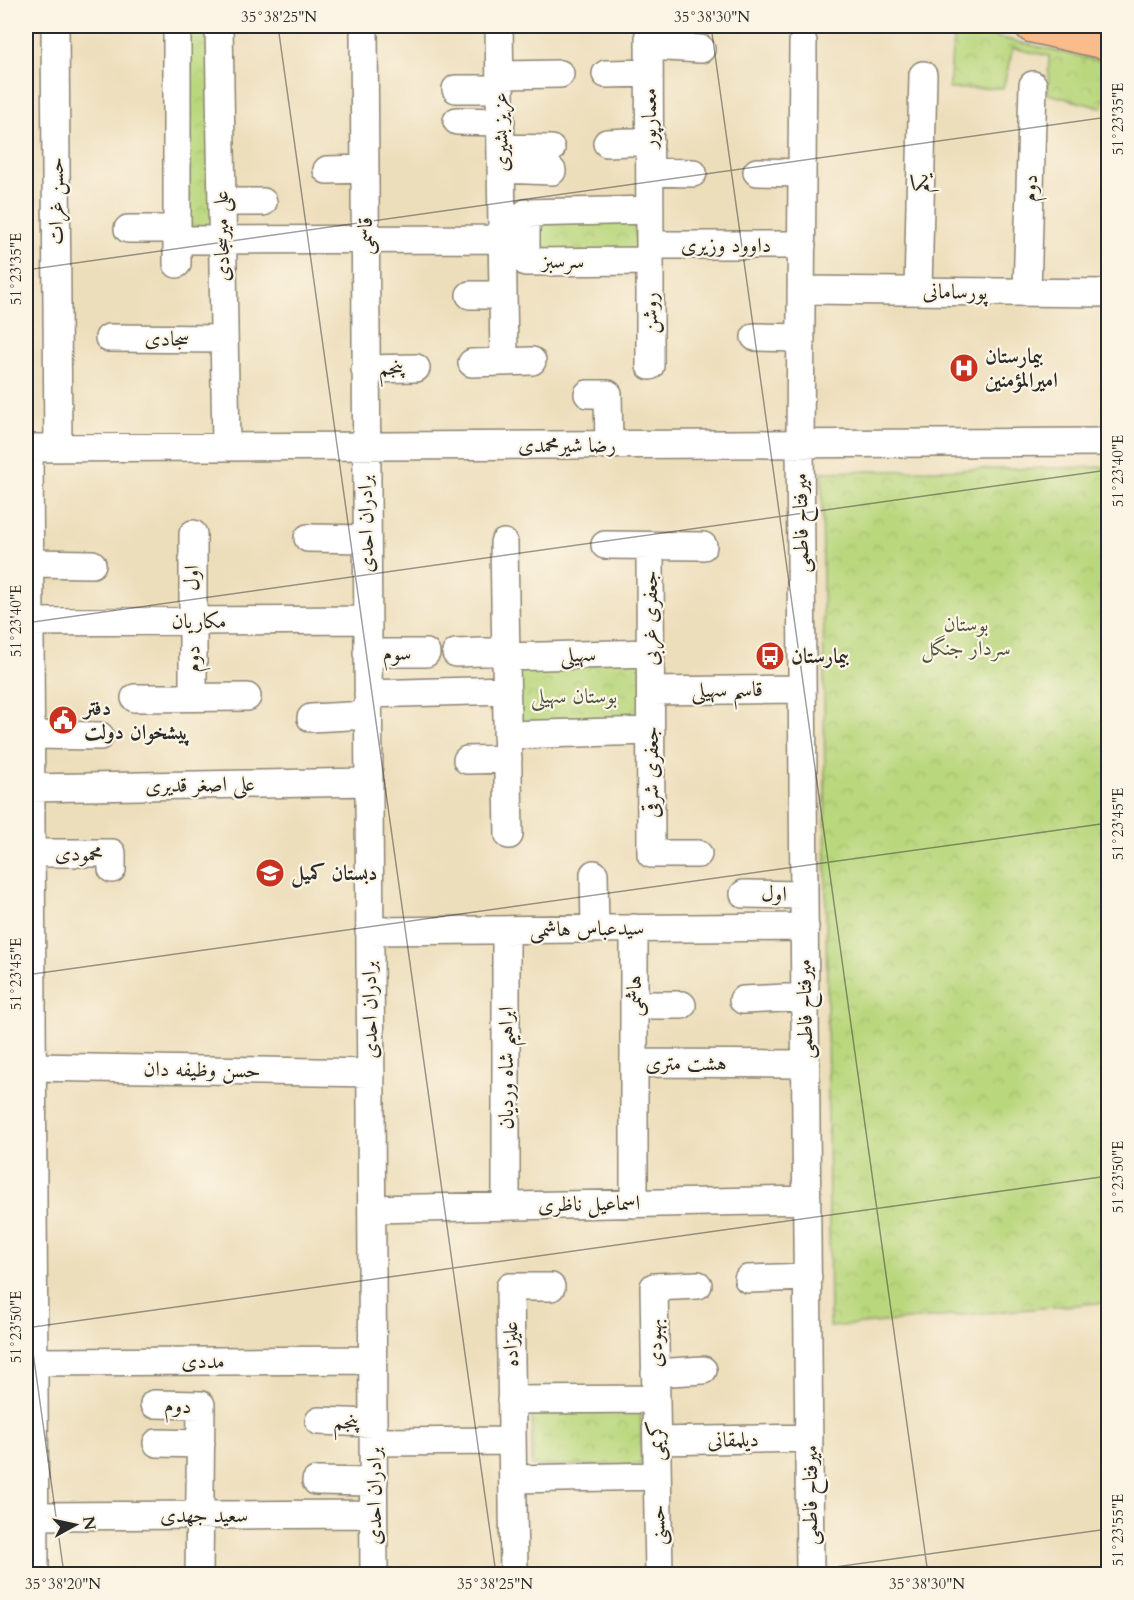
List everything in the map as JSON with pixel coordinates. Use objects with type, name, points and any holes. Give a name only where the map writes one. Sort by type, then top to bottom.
[{"type":"highway","points":[[1032,26],[1108,43]]},
{"type":"street","name":"حسن غرات","points":[[55,26],[58,448]]},
{"type":"street","points":[[177,26],[177,244]]},
{"type":"street","name":"علی میرسجادی","points":[[219,26],[226,447]]},
{"type":"street","name":"قاسمی","points":[[364,26],[366,446]]},
{"type":"street","name":"عزیز بشیری","points":[[499,26],[501,146],[514,239]]},
{"type":"street","points":[[801,444],[803,42]]},
{"type":"street","points":[[606,74],[649,48],[701,49]]},
{"type":"street","name":"معمارپور","points":[[649,48],[650,210]]},
{"type":"street","points":[[456,89],[560,74]]},
{"type":"street","name":"یکم","points":[[918,291],[923,75]]},
{"type":"street","name":"دوم","points":[[1027,292],[1033,85]]},
{"type":"street","points":[[457,121],[501,146],[551,160]]},
{"type":"street","points":[[607,143],[650,141]]},
{"type":"street","points":[[327,171],[364,169]]},
{"type":"street","points":[[650,172],[693,173]]},
{"type":"street","points":[[757,172],[802,172]]},
{"type":"street","points":[[222,202],[263,202]]},
{"type":"street","points":[[650,210],[650,253]]},
{"type":"street","name":"سرسبز","points":[[650,210],[526,213],[514,239],[526,262],[650,253]]},
{"type":"street","points":[[128,229],[177,244],[222,239],[514,239],[503,295],[504,360]]},
{"type":"street","name":"داوود وزیری","points":[[650,253],[802,246]]},
{"type":"street","name":"روشن","points":[[650,253],[650,366]]},
{"type":"street","name":"پورسامانی","points":[[802,290],[1108,293]]},
{"type":"street","points":[[470,295],[503,295]]},
{"type":"street","name":"سجادی","points":[[110,338],[224,339]]},
{"type":"street","points":[[755,338],[801,338]]},
{"type":"street","points":[[472,363],[504,360],[532,361]]},
{"type":"street","name":"پنجم","points":[[365,369],[416,368]]},
{"type":"street","points":[[588,394],[608,394],[609,445]]},
{"type":"street","name":"رضا شیرمحمدی","points":[[27,448],[1108,442]]},
{"type":"street","name":"میرفتاح فاطمی","points":[[801,444],[810,1575]]},
{"type":"street","name":"برادران احدی","points":[[366,446],[374,1575]]},
{"type":"street","points":[[27,448],[28,695],[31,735],[29,934],[33,1067],[29,1209],[34,1362],[30,1440],[35,1516],[35,1575]]},
{"type":"street","name":"اول","points":[[192,621],[193,534]]},
{"type":"street","points":[[308,538],[366,539]]},
{"type":"street","points":[[504,543],[509,835]]},
{"type":"street","points":[[604,545],[703,546]]},
{"type":"street","name":"جعفری غربی","points":[[650,546],[651,691]]},
{"type":"street","points":[[28,559],[92,564]]},
{"type":"street","name":"مکاریان","points":[[29,618],[192,621],[368,620]]},
{"type":"street","name":"دوم","points":[[192,621],[193,697]]},
{"type":"street","name":"سوم","points":[[367,653],[426,653]]},
{"type":"street","name":"سهیلی","points":[[456,653],[651,653]]},
{"type":"street","name":"قاسم سهیلی","points":[[651,691],[802,689]]},
{"type":"street","points":[[311,718],[368,704],[507,690]]},
{"type":"street","name":"جعفری شرقی","points":[[651,691],[651,854],[698,855]]},
{"type":"street","name":"دوم","points":[[135,698],[247,696]]},
{"type":"street","points":[[467,760],[508,747],[651,731]]},
{"type":"street","points":[[31,735],[100,736]]},
{"type":"street","name":"علی اصغر قدیری","points":[[29,800],[368,782]]},
{"type":"street","name":"محمودی","points":[[30,840],[112,853]]},
{"type":"street","points":[[594,874],[595,929]]},
{"type":"street","name":"اول","points":[[744,894],[804,895]]},
{"type":"street","name":"سیدعباس هاشمی","points":[[369,931],[805,927]]},
{"type":"street","name":"هاشمی","points":[[634,928],[634,1063]]},
{"type":"street","name":"ابراهیم شاه وردیان","points":[[506,930],[506,1206]]},
{"type":"street","points":[[743,1000],[805,997]]},
{"type":"street","points":[[634,1005],[682,1005]]},
{"type":"street","name":"هشت متری","points":[[634,1204],[634,1063],[806,1064]]},
{"type":"street","name":"حسن وظیفه دان","points":[[33,1067],[370,1073]]},
{"type":"street","name":"اسماعیل ناظری","points":[[372,1209],[807,1200]]},
{"type":"street","points":[[748,1279],[808,1277]]},
{"type":"street","name":"بهبودی","points":[[655,1386],[654,1287],[698,1285]]},
{"type":"street","name":"علیزاده","points":[[512,1400],[510,1287],[551,1287]]},
{"type":"street","name":"مددی","points":[[34,1362],[373,1360]]},
{"type":"street","points":[[655,1386],[703,1370]]},
{"type":"street","name":"کریمی","points":[[512,1400],[655,1386],[657,1441],[657,1476],[514,1479]]},
{"type":"street","points":[[512,1400],[514,1575]]},
{"type":"street","name":"دوم","points":[[154,1404],[201,1405],[201,1444]]},
{"type":"street","name":"پنجم","points":[[319,1421],[373,1433]]},
{"type":"street","points":[[373,1433],[512,1441]]},
{"type":"street","name":"دیلمقانی","points":[[657,1441],[809,1438]]},
{"type":"street","points":[[157,1443],[201,1444],[200,1575]]},
{"type":"street","name":"حسنی","points":[[657,1476],[659,1575]]},
{"type":"street","points":[[316,1481],[374,1482]]},
{"type":"street","name":"سعید جهدی","points":[[35,1516],[374,1514]]},
{"type":"green space","points":[[180,26],[214,26],[215,226],[181,227]]},
{"type":"green space","points":[[954,27],[1108,63],[1108,92],[1102,108],[1048,94],[1049,56],[1013,48],[1003,88],[949,89]]},
{"type":"green space","points":[[635,219],[636,252],[537,254],[536,222]]},
{"type":"green space","name":"بوستان سردار جنگل","points":[[1108,467],[1108,1302],[830,1327],[822,472]]},
{"type":"green space","name":"بوستان سهیلی","points":[[506,659],[643,659],[643,732],[506,732]]},
{"type":"green space","points":[[641,1411],[641,1465],[532,1466],[532,1412]]},
{"type":"place","name":"بیمارستان امیرالمؤمنین","points":[[964,368]]},
{"type":"place","name":"بیمارستان","points":[[770,656]]},
{"type":"place","name":"دفتر پیشخوان دولت","points":[[63,720]]},
{"type":"place","name":"دبستان کمیل","points":[[270,873]]}]
